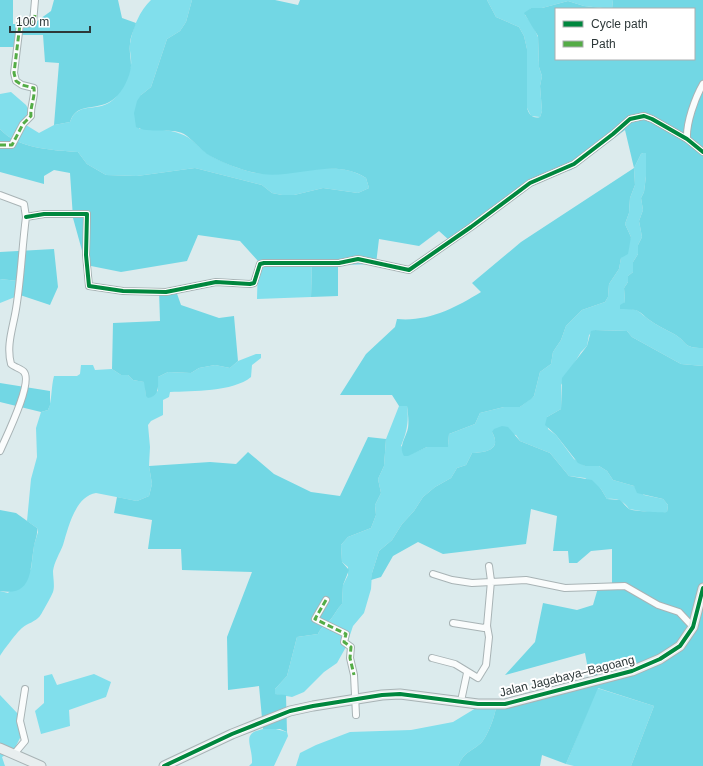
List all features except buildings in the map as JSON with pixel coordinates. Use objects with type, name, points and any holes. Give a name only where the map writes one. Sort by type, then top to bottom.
[{"type":"street","points":[[0,145],[12,144],[23,124],[31,116],[30,107],[35,97],[34,88],[22,85],[16,81],[14,73],[20,24],[33,23],[35,0]]},
{"type":"street","points":[[688,139],[687,133],[692,111],[703,84]]},
{"type":"street","points":[[26,217],[44,214],[87,214],[86,255],[89,286],[123,291],[166,292],[216,282],[250,284],[254,283],[260,264],[264,263],[339,263],[358,259],[408,270],[471,227],[530,183],[574,164],[613,134],[630,118],[637,116],[648,118],[688,139],[703,152]]},
{"type":"street","points":[[0,195],[24,204],[26,217],[16,309],[8,355],[11,364],[24,370],[26,384],[0,451]]},
{"type":"street","points":[[432,658],[455,664],[467,673],[478,678],[486,665],[489,637],[487,626],[491,581],[489,566]]},
{"type":"street","points":[[433,574],[461,582],[526,580],[565,588],[625,586],[658,605],[679,612],[693,628]]},
{"type":"street","name":"Jalan Jagabaya–Bagoang","points":[[164,766],[232,734],[290,712],[355,700],[400,694],[478,704],[505,704],[632,671],[660,659],[680,646],[693,628],[703,588]]},
{"type":"street","points":[[326,600],[315,619],[346,634],[344,642],[351,648],[350,658],[354,675],[356,715]]},
{"type":"street","points":[[453,623],[484,628],[487,626]]},
{"type":"street","points":[[461,701],[467,673]]},
{"type":"street","points":[[14,754],[25,741],[20,721],[25,689]]},
{"type":"street","points":[[0,748],[41,766]]},
{"type":"shaded area","points":[[0,0],[13,0],[13,24],[33,24],[51,11],[54,0],[118,0],[122,18],[136,23],[130,41],[131,66],[128,79],[121,92],[115,98],[102,105],[78,111],[73,115],[70,122],[54,125],[59,63],[45,62],[43,35],[16,35],[15,47],[0,47]]},
{"type":"shaded area","points":[[151,0],[192,0],[186,22],[180,31],[167,39],[151,87],[141,95],[139,129],[166,130],[185,135],[212,157],[251,172],[269,174],[340,169],[354,172],[366,178],[369,188],[358,193],[323,188],[294,195],[282,195],[272,193],[262,185],[195,168],[137,176],[106,175],[87,164],[78,152],[26,145],[7,136],[0,129],[0,94],[11,92],[26,105],[30,112],[26,125],[39,133],[54,125],[70,122],[78,111],[102,106],[115,98],[127,77],[130,68],[130,44],[135,26],[143,9]]},
{"type":"shaded area","points":[[192,0],[275,0],[298,5],[300,0],[487,0],[496,17],[519,27],[524,36],[527,49],[527,108],[532,116],[540,117],[542,111],[540,86],[542,76],[539,67],[538,36],[524,13],[531,8],[542,8],[568,1],[584,6],[602,8],[555,8],[555,60],[695,60],[695,8],[612,8],[613,0],[703,0],[703,348],[688,346],[674,334],[654,323],[640,312],[629,309],[620,309],[620,305],[625,302],[624,288],[628,282],[628,276],[633,272],[633,262],[638,254],[638,245],[642,237],[639,221],[643,210],[641,198],[644,192],[646,176],[646,153],[641,154],[634,168],[625,130],[571,170],[538,178],[449,240],[439,231],[419,246],[379,239],[376,264],[338,265],[338,296],[311,297],[312,261],[258,261],[240,241],[198,235],[187,261],[121,272],[86,265],[73,218],[70,173],[54,170],[44,176],[44,184],[0,172],[0,129],[7,136],[26,145],[78,152],[87,164],[106,175],[137,176],[195,168],[262,185],[272,193],[282,195],[294,195],[323,188],[358,193],[369,188],[366,178],[353,172],[340,169],[312,170],[270,175],[250,172],[212,157],[204,152],[184,134],[172,131],[147,130],[136,127],[134,113],[137,101],[141,95],[151,87],[167,39],[180,31],[186,22]]},
{"type":"shaded area","points":[[487,0],[613,0],[612,8],[584,6],[568,1],[542,8],[531,8],[525,15],[533,26],[538,37],[539,67],[542,76],[540,86],[542,111],[540,117],[531,116],[527,108],[527,49],[524,36],[519,27],[496,17]]},
{"type":"shaded area","points":[[646,153],[646,176],[644,192],[641,198],[643,210],[639,221],[642,237],[638,245],[638,254],[633,262],[633,272],[628,276],[628,282],[624,288],[625,302],[620,308],[636,310],[654,323],[674,334],[688,346],[703,348],[703,366],[681,364],[632,337],[627,331],[595,330],[589,335],[587,346],[581,352],[561,385],[561,409],[547,417],[548,429],[556,435],[574,459],[585,466],[599,466],[607,471],[613,480],[634,486],[644,495],[663,499],[668,505],[667,512],[659,514],[629,509],[620,500],[607,499],[601,489],[585,478],[569,476],[550,453],[520,441],[516,435],[492,432],[495,438],[494,446],[487,451],[472,453],[466,465],[457,468],[451,478],[435,487],[423,497],[414,511],[402,524],[392,540],[379,551],[372,573],[371,589],[364,613],[353,626],[346,647],[337,663],[324,672],[304,692],[292,697],[275,694],[275,689],[287,676],[297,637],[318,634],[342,604],[343,585],[348,575],[348,567],[342,562],[341,545],[348,537],[371,528],[376,515],[375,505],[381,493],[378,479],[384,466],[386,439],[399,406],[407,406],[408,411],[405,436],[401,446],[413,453],[427,447],[448,446],[449,434],[475,424],[480,413],[504,407],[520,407],[534,396],[540,372],[551,364],[553,352],[561,340],[566,326],[582,310],[605,302],[608,297],[609,284],[619,269],[621,258],[631,237],[625,224],[629,213],[630,198],[635,185],[634,168],[641,154]]},
{"type":"shaded area","points":[[634,168],[635,185],[630,198],[629,213],[625,224],[631,237],[628,254],[621,258],[619,269],[609,284],[608,297],[605,302],[582,310],[566,326],[561,340],[553,352],[551,364],[540,372],[534,396],[531,399],[520,407],[504,407],[480,413],[475,424],[449,434],[448,447],[427,447],[408,456],[404,456],[402,452],[402,445],[408,428],[407,406],[399,406],[392,395],[340,395],[366,354],[395,327],[397,319],[420,318],[441,313],[481,292],[472,283],[521,242]]},
{"type":"shaded area","points":[[54,249],[58,287],[50,305],[20,295],[18,281],[0,279],[0,252]]},
{"type":"shaded area","points":[[258,261],[312,261],[311,297],[257,299]]},
{"type":"shaded area","points":[[0,279],[18,281],[20,295],[0,303]]},
{"type":"shaded area","points":[[175,288],[181,305],[219,318],[234,316],[238,361],[230,368],[215,365],[199,368],[191,373],[168,372],[158,377],[158,390],[155,395],[148,398],[146,396],[144,382],[133,380],[128,375],[121,375],[112,369],[113,323],[160,321],[159,290]]},
{"type":"shaded area","points":[[591,331],[627,331],[632,337],[681,364],[703,366],[703,766],[631,766],[654,706],[598,688],[566,764],[542,755],[540,766],[458,766],[463,757],[482,742],[487,735],[496,707],[590,680],[585,653],[505,675],[535,642],[543,603],[577,610],[593,605],[598,588],[612,585],[612,549],[591,551],[577,563],[569,563],[568,551],[553,551],[557,516],[531,509],[526,544],[443,554],[418,542],[393,556],[381,577],[371,580],[372,573],[379,551],[392,540],[402,524],[414,511],[423,497],[435,487],[451,478],[457,468],[466,465],[472,453],[491,449],[495,443],[495,438],[492,432],[494,429],[502,426],[508,427],[520,441],[550,453],[569,476],[592,480],[601,489],[607,499],[620,500],[631,510],[667,512],[668,505],[663,499],[637,493],[634,486],[613,480],[607,471],[599,466],[585,466],[578,463],[556,435],[545,425],[547,417],[561,409],[562,378],[587,346]]},
{"type":"shaded area","points":[[256,354],[261,354],[261,358],[252,365],[251,377],[243,382],[234,386],[212,390],[170,392],[169,397],[163,400],[163,415],[151,421],[148,425],[150,447],[149,466],[152,484],[149,496],[137,501],[96,493],[89,495],[83,500],[70,522],[55,564],[53,571],[54,590],[49,601],[40,616],[20,630],[0,656],[0,591],[8,593],[31,569],[34,545],[38,532],[37,528],[27,521],[31,479],[37,457],[36,428],[41,412],[48,410],[54,376],[77,376],[80,374],[81,365],[93,365],[95,370],[112,369],[121,375],[128,375],[133,380],[145,382],[146,396],[158,391],[158,377],[168,372],[191,373],[199,368],[215,365],[230,368],[238,361]]},
{"type":"shaded area","points":[[0,383],[50,391],[50,405],[48,410],[41,412],[0,402]]},
{"type":"shaded area","points":[[368,437],[386,439],[384,466],[378,479],[381,493],[375,505],[376,515],[371,528],[348,537],[341,545],[342,562],[349,570],[343,585],[342,604],[318,634],[297,637],[287,676],[275,689],[275,694],[286,695],[287,732],[280,729],[263,729],[259,686],[228,690],[227,637],[252,572],[182,570],[181,549],[148,549],[152,520],[114,513],[117,497],[137,501],[149,496],[152,484],[149,466],[210,462],[236,464],[248,452],[274,474],[311,492],[340,496]]},
{"type":"shaded area","points":[[0,510],[16,513],[37,528],[37,535],[28,579],[19,590],[11,592],[0,591]]},
{"type":"shaded area","points":[[52,674],[57,685],[94,674],[111,682],[106,697],[69,710],[70,726],[41,734],[35,711],[44,703],[44,676]]},
{"type":"shaded area","points":[[597,688],[654,706],[631,766],[574,766],[566,764]]},
{"type":"shaded area","points":[[0,695],[18,714],[22,734],[14,750],[2,757],[5,766],[0,766]]},
{"type":"shaded area","points":[[496,707],[487,735],[482,742],[463,757],[458,766],[296,766],[300,753],[350,732],[411,730],[453,722],[476,708]]},
{"type":"shaded area","points":[[272,728],[287,732],[288,736],[274,766],[249,766],[252,763],[249,739],[251,735],[254,732]]},
{"type":"marked path","points":[[0,145],[12,145],[23,124],[31,116],[34,88],[22,85],[16,81],[14,73],[20,24],[33,23],[35,15]]},
{"type":"marked path","points":[[326,600],[315,619],[346,634],[344,642],[351,647],[350,658],[354,675]]},
{"type":"cycle path","points":[[26,217],[44,214],[87,214],[86,255],[89,286],[123,291],[166,292],[216,282],[250,284],[254,283],[260,264],[264,263],[339,263],[358,259],[409,270],[471,227],[530,183],[574,164],[630,119],[644,116],[652,119],[687,139],[703,152]]},
{"type":"cycle path","points":[[164,766],[232,734],[290,711],[313,706],[382,695],[400,694],[478,704],[505,704],[632,671],[660,659],[680,646],[693,627],[703,588]]}]
